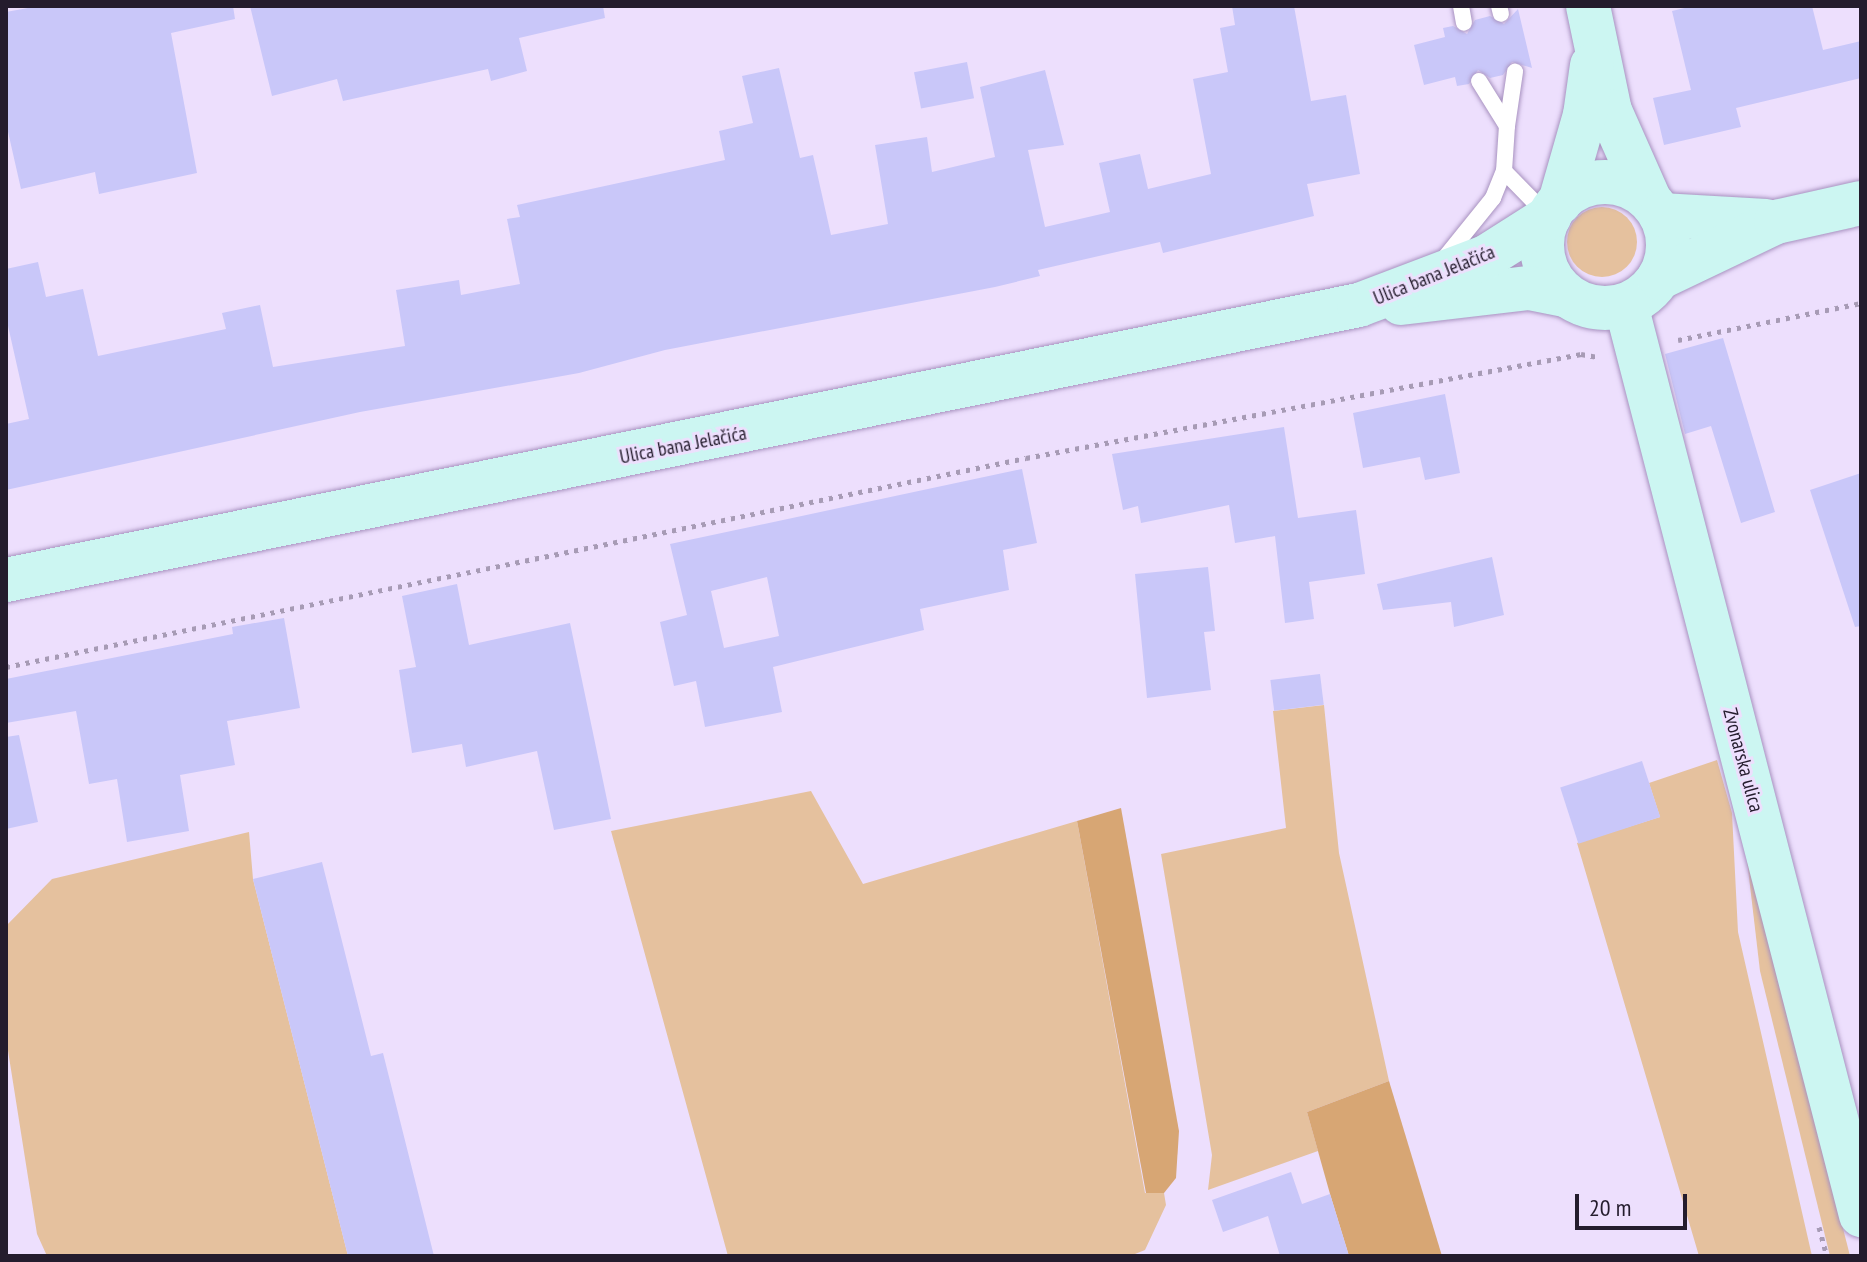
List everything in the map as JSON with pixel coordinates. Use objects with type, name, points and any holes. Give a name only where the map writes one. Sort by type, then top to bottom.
[{"type":"main road","points":[[1591,26],[1610,111],[1668,236],[1659,278]]},
{"type":"main road","points":[[1565,295],[1544,259],[1542,237],[1585,115],[1591,26]]},
{"type":"main road","name":"Ulica bana Jelačića","points":[[1359,305],[1486,257],[1594,183],[1623,185],[1655,207],[1776,222]]},
{"type":"main road","name":"Ulica bana Jelačića","points":[[6,580],[1359,305],[1446,301],[1529,288],[1565,295],[1605,309],[1626,305],[1659,278],[1776,222],[1861,203]]},
{"type":"main road","name":"Zvonarska ulica","points":[[1626,305],[1861,1215]]},
{"type":"lane","points":[[1408,286],[1448,256],[1493,198],[1504,171],[1515,72]]},
{"type":"lane","points":[[1479,81],[1507,126]]},
{"type":"lane","points":[[1504,171],[1554,210]]},
{"type":"path","points":[[6,667],[1026,458],[1581,354],[1594,355],[1607,369],[1638,353],[1861,303]]},
{"type":"path","points":[[1815,1212],[1827,1256]]},
{"type":"shaded area","points":[[1602,207],[1621,213],[1631,223],[1637,242],[1631,261],[1621,271],[1602,277],[1583,271],[1573,261],[1567,242],[1573,223],[1583,213]]},
{"type":"shaded area","points":[[1324,705],[1339,853],[1389,1081],[1307,1112],[1318,1151],[1208,1190],[1212,1155],[1161,854],[1286,828],[1273,711]]},
{"type":"shaded area","points":[[1717,760],[1732,813],[1738,932],[1812,1256],[1699,1256],[1577,843],[1660,817],[1649,783]]},
{"type":"shaded area","points":[[811,791],[863,884],[1077,821],[1145,1193],[1164,1193],[1166,1205],[1145,1250],[1130,1256],[728,1256],[611,831]]},
{"type":"shaded area","points":[[1121,808],[1179,1131],[1176,1178],[1164,1193],[1146,1193],[1077,821]]},
{"type":"shaded area","points":[[249,832],[253,879],[348,1256],[47,1256],[37,1234],[6,1038],[6,926],[52,879]]},
{"type":"shaded area","points":[[1747,860],[1850,1256],[1830,1256],[1760,971]]},
{"type":"shaded area","points":[[1389,1081],[1442,1256],[1349,1256],[1330,1194],[1307,1112]]},
{"type":"building","points":[[39,6],[233,6],[235,19],[171,33],[197,173],[99,194],[95,172],[21,189],[6,123],[6,12]]},
{"type":"building","points":[[250,6],[603,6],[605,18],[519,38],[527,71],[491,81],[488,69],[343,101],[337,79],[272,96]]},
{"type":"building","points":[[1232,6],[1294,6],[1311,101],[1346,95],[1360,174],[1307,184],[1314,216],[1163,253],[1160,242],[1038,270],[1040,276],[995,287],[665,350],[579,373],[360,412],[6,490],[6,424],[29,419],[6,317],[6,269],[38,262],[46,297],[83,289],[98,356],[226,329],[222,313],[260,305],[273,367],[405,346],[396,290],[459,280],[461,295],[520,284],[507,219],[520,217],[517,205],[725,160],[719,131],[753,123],[742,76],[779,68],[800,158],[813,155],[831,235],[888,224],[875,145],[927,137],[932,172],[995,157],[980,87],[1045,70],[1064,145],[1028,150],[1045,227],[1110,212],[1099,163],[1140,154],[1148,189],[1211,174],[1193,79],[1228,72],[1220,28],[1235,25]]},
{"type":"building","points":[[1693,6],[1812,6],[1823,50],[1861,41],[1861,78],[1736,108],[1741,127],[1664,145],[1653,98],[1691,90],[1672,11]]},
{"type":"building","points":[[1518,9],[1532,68],[1512,62],[1503,75],[1490,78],[1478,70],[1469,84],[1457,86],[1455,77],[1424,85],[1414,45],[1445,37],[1443,28],[1453,26],[1467,34],[1475,20],[1490,16],[1504,24]]},
{"type":"building","points":[[967,62],[974,98],[921,109],[914,72]]},
{"type":"building","points":[[1723,338],[1775,512],[1741,523],[1711,426],[1685,434],[1665,354]]},
{"type":"building","points":[[1445,394],[1460,473],[1425,480],[1420,457],[1363,468],[1353,413]]},
{"type":"building","points":[[1284,427],[1298,518],[1356,510],[1365,574],[1309,582],[1314,619],[1285,623],[1275,536],[1235,543],[1229,505],[1141,523],[1138,506],[1123,510],[1112,454]]},
{"type":"building","points":[[1022,469],[1037,543],[1003,550],[1009,590],[920,609],[924,630],[773,667],[782,712],[705,727],[696,681],[674,686],[660,622],[687,615],[670,544]],"holes":[[[767,577],[779,636],[724,648],[711,591]]]},
{"type":"building","points":[[1861,473],[1861,626],[1855,627],[1810,490]]},
{"type":"building","points":[[1492,557],[1504,615],[1454,627],[1451,602],[1383,610],[1377,584]]},
{"type":"building","points":[[1208,567],[1215,631],[1204,632],[1211,690],[1147,698],[1135,574]]},
{"type":"building","points":[[457,584],[469,645],[570,623],[611,819],[554,830],[537,751],[466,767],[462,744],[412,753],[399,670],[416,667],[402,596]]},
{"type":"building","points":[[284,618],[300,708],[227,721],[235,765],[180,775],[189,831],[127,842],[117,779],[89,784],[76,711],[6,723],[6,679],[233,634],[232,627]]},
{"type":"building","points":[[1320,674],[1324,705],[1274,711],[1270,680]]},
{"type":"building","points":[[19,735],[38,822],[6,829],[6,737]]},
{"type":"building","points":[[1642,761],[1660,817],[1578,844],[1560,788]]},
{"type":"building","points":[[322,862],[371,1056],[383,1053],[434,1256],[348,1256],[253,879]]},
{"type":"building","points":[[1291,1172],[1302,1204],[1330,1194],[1349,1256],[1280,1256],[1268,1216],[1223,1232],[1212,1200]]}]
